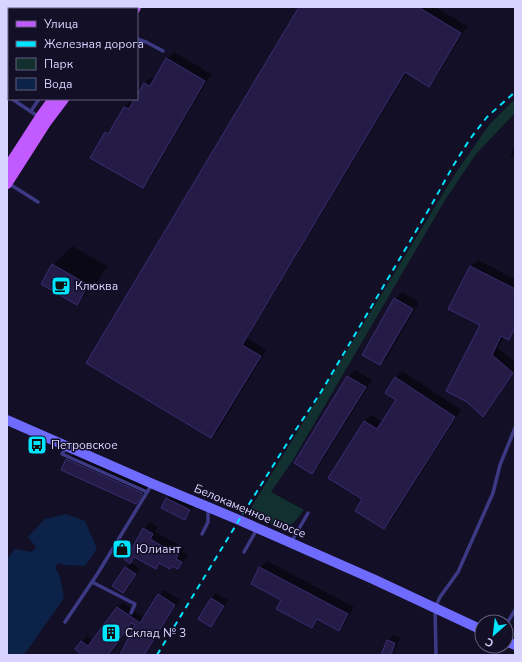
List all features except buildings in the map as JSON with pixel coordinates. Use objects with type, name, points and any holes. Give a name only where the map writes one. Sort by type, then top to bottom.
[{"type":"main road","points":[[7,183],[43,120],[53,100]]},
{"type":"main road","points":[[7,168],[43,120],[63,100]]},
{"type":"main road","name":"Белокаменное шоссе","points":[[7,420],[67,446],[150,488],[208,507],[291,542],[474,626]]},
{"type":"lane","points":[[138,39],[163,51]]},
{"type":"lane","points":[[14,100],[43,120]]},
{"type":"lane","points":[[31,111],[38,100]]},
{"type":"lane","points":[[7,183],[38,202]]},
{"type":"lane","points":[[436,655],[435,608],[440,597],[458,572],[493,493],[500,465],[515,428]]},
{"type":"lane","points":[[65,622],[92,582],[150,488]]},
{"type":"lane","points":[[202,534],[208,522],[208,507]]},
{"type":"lane","points":[[291,542],[308,513]]},
{"type":"lane","points":[[244,552],[258,528]]},
{"type":"lane","points":[[92,582],[135,604],[131,613]]},
{"type":"green space","points":[[515,99],[515,113],[476,154],[445,200],[293,460],[271,492],[304,510],[293,523],[281,526],[270,523],[249,511],[455,174],[489,125]]},
{"type":"water","points":[[66,514],[85,521],[97,549],[85,566],[65,565],[58,563],[55,568],[60,576],[64,598],[24,655],[7,655],[7,559],[15,549],[32,552],[36,547],[28,537],[45,519]]},
{"type":"railway","points":[[157,655],[239,520],[321,392],[470,139],[487,117],[515,92]]},
{"type":"place","name":"Клюква","points":[[61,286]]},
{"type":"place","name":"Петровское","points":[[37,445]]},
{"type":"place","name":"Юлиант","points":[[122,549]]},
{"type":"place","name":"Склад № 3","points":[[111,633]]}]
